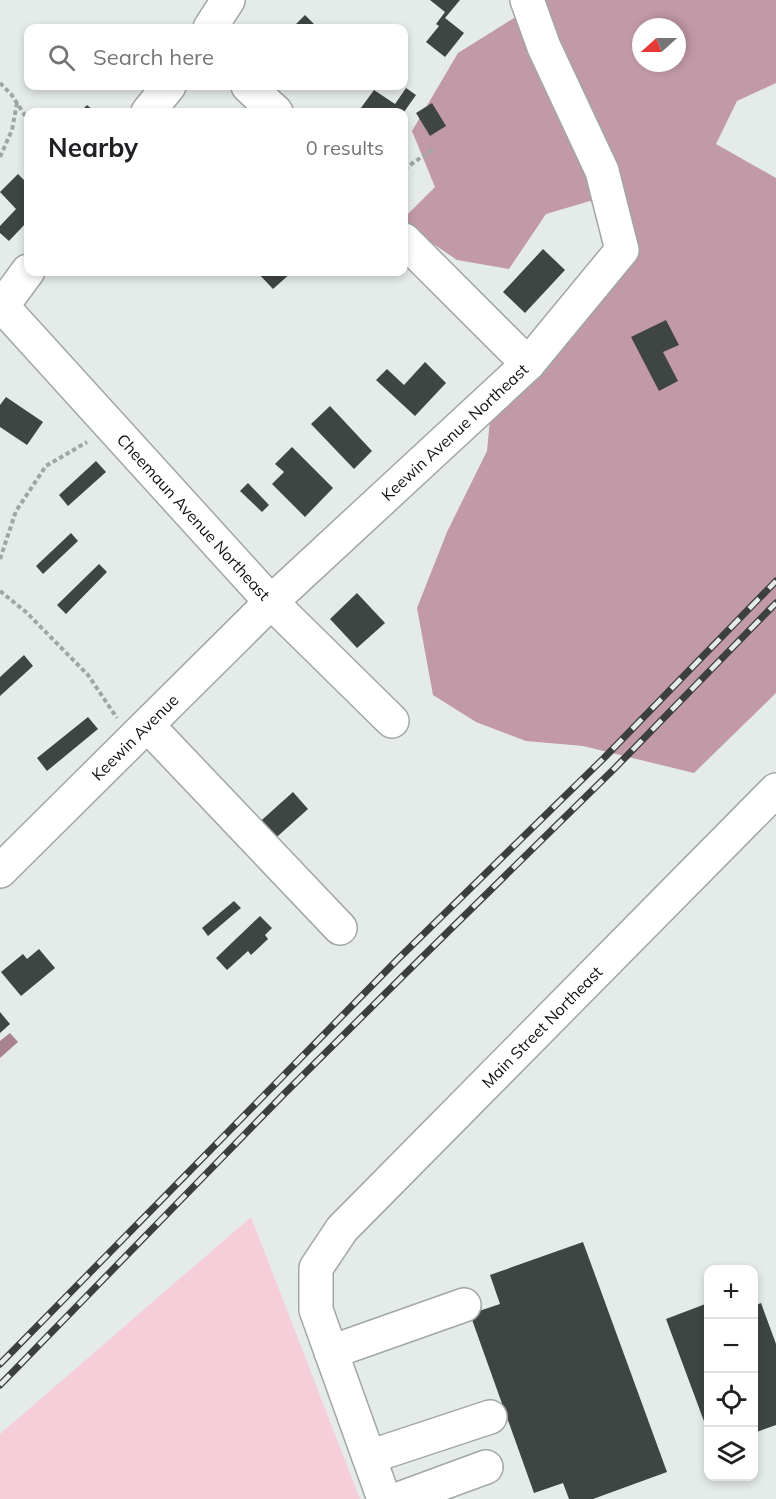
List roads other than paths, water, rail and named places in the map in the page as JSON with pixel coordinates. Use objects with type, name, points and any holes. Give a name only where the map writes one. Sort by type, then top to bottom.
[{"type":"street","points":[[213,24],[228,0]]},
{"type":"street","name":"Keewin Avenue Northeast","points":[[272,602],[528,364],[622,250],[603,171],[544,47],[527,0]]},
{"type":"street","points":[[151,108],[166,90]]},
{"type":"street","points":[[253,90],[272,108]]},
{"type":"street","points":[[408,244],[528,364]]},
{"type":"street","points":[[1,308],[24,276]]},
{"type":"street","name":"Cheemaun Avenue Northeast","points":[[1,308],[272,602],[392,721]]},
{"type":"street","name":"Keewin Avenue","points":[[2,863],[140,733],[272,602]]},
{"type":"street","points":[[140,733],[339,928]]},
{"type":"street","name":"Main Street Northeast","points":[[332,1352],[316,1310],[316,1268],[342,1229],[776,790]]},
{"type":"street","points":[[384,1499],[332,1352],[464,1305]]},
{"type":"street","points":[[369,1457],[490,1417]]},
{"type":"street","points":[[399,1499],[486,1467]]},
{"type":"railway","points":[[0,1364],[397,960],[604,758],[776,581]]},
{"type":"railway","points":[[0,1385],[284,1094],[614,769],[776,603]]}]
